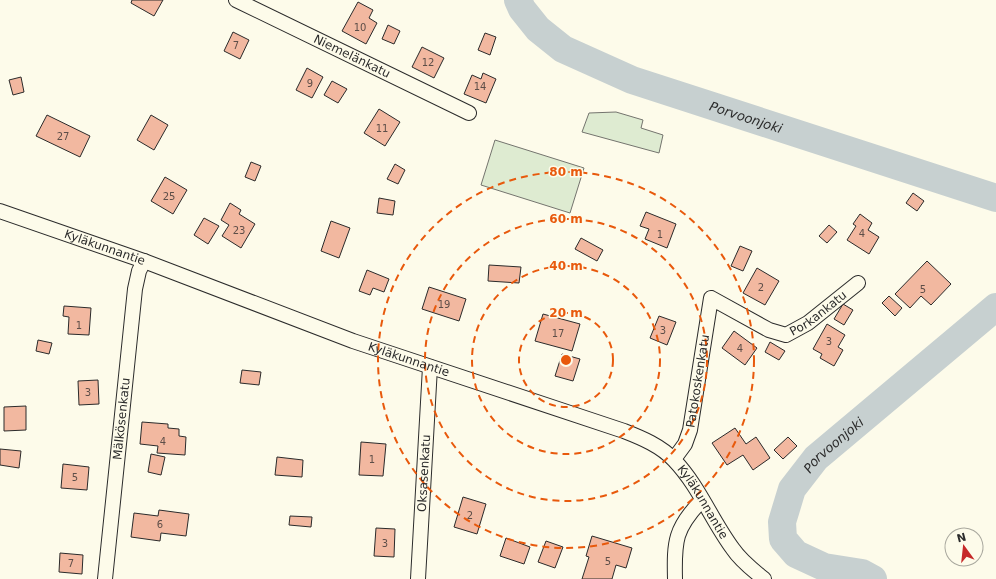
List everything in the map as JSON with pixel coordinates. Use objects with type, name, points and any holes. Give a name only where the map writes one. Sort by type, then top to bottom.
[{"type":"street","name":"Niemelänkatu","points":[[236,0],[469,113]]},
{"type":"street","name":"Kyläkunnantie","points":[[0,212],[144,261],[353,341],[624,431],[646,440],[662,449],[674,459],[690,480],[733,550],[750,568],[764,579]]},
{"type":"street","name":"Mälkösenkatu","points":[[105,579],[135,289],[139,271],[144,261]]},
{"type":"street","name":"Porkankatu","points":[[711,298],[769,330],[786,335],[808,324],[858,283]]},
{"type":"street","name":"Patokoskenkatu","points":[[674,459],[685,444],[690,430],[711,298]]},
{"type":"street","name":"Oksasenkatu","points":[[418,579],[430,367]]},
{"type":"street","points":[[675,579],[674,556],[677,537],[691,512],[702,500]]},
{"type":"green space","points":[[616,112],[643,120],[641,128],[663,135],[659,153],[582,132],[589,113]]},
{"type":"green space","points":[[495,140],[584,168],[570,213],[481,185]]},
{"type":"building","points":[[132,0],[163,0],[154,16],[131,3]]},
{"type":"building","points":[[358,2],[373,10],[369,18],[377,23],[366,44],[342,31]]},
{"type":"building","points":[[388,25],[400,31],[394,44],[382,39]]},
{"type":"building","points":[[233,32],[249,40],[240,59],[224,51]]},
{"type":"building","points":[[485,33],[496,37],[490,55],[478,50]]},
{"type":"building","points":[[422,47],[444,58],[434,78],[412,67]]},
{"type":"building","points":[[307,68],[323,77],[312,98],[296,90]]},
{"type":"building","points":[[483,73],[496,79],[486,103],[464,94],[472,75],[481,79]]},
{"type":"building","points":[[21,77],[24,92],[13,95],[9,80]]},
{"type":"building","points":[[332,81],[347,89],[338,103],[324,95]]},
{"type":"building","points":[[379,109],[400,122],[385,146],[364,133]]},
{"type":"building","points":[[47,115],[90,136],[80,157],[36,136]]},
{"type":"building","points":[[151,115],[168,125],[154,150],[137,140]]},
{"type":"building","points":[[251,162],[261,166],[255,181],[245,177]]},
{"type":"building","points":[[395,164],[405,170],[398,184],[387,179]]},
{"type":"building","points":[[165,177],[187,190],[173,214],[151,201]]},
{"type":"building","points":[[913,193],[924,201],[917,211],[906,203]]},
{"type":"building","points":[[379,198],[395,201],[393,215],[377,213]]},
{"type":"building","points":[[230,203],[241,210],[239,214],[255,224],[241,248],[222,236],[229,225],[221,220]]},
{"type":"building","points":[[646,212],[676,224],[667,248],[645,239],[649,229],[640,226]]},
{"type":"building","points":[[860,214],[872,223],[868,230],[879,237],[869,254],[847,240],[856,226],[853,224]]},
{"type":"building","points":[[204,218],[219,226],[208,244],[194,235]]},
{"type":"building","points":[[331,221],[350,228],[339,258],[321,251]]},
{"type":"building","points":[[829,225],[837,232],[827,243],[819,236]]},
{"type":"building","points":[[581,238],[603,250],[597,261],[575,249]]},
{"type":"building","points":[[740,246],[752,251],[743,271],[731,266]]},
{"type":"building","points":[[927,261],[951,284],[931,305],[921,296],[910,308],[895,294]]},
{"type":"building","points":[[489,265],[521,267],[519,283],[488,281]]},
{"type":"building","points":[[757,268],[779,281],[765,305],[743,293]]},
{"type":"building","points":[[367,270],[389,279],[384,292],[373,288],[370,295],[359,291]]},
{"type":"building","points":[[429,287],[466,299],[459,321],[422,309]]},
{"type":"building","points":[[889,296],[902,308],[895,316],[882,303]]},
{"type":"building","points":[[843,304],[853,310],[844,325],[834,319]]},
{"type":"building","points":[[64,306],[91,308],[89,335],[68,334],[69,317],[63,316]]},
{"type":"building","points":[[543,314],[580,324],[572,351],[535,341]]},
{"type":"building","points":[[659,316],[676,322],[667,345],[650,338]]},
{"type":"building","points":[[827,324],[845,335],[838,347],[843,350],[834,366],[820,358],[822,354],[813,349]]},
{"type":"building","points":[[734,331],[757,348],[745,365],[722,348]]},
{"type":"building","points":[[38,340],[52,343],[49,354],[36,351]]},
{"type":"building","points":[[770,342],[785,351],[779,360],[765,352]]},
{"type":"building","points":[[562,354],[580,359],[573,381],[555,376]]},
{"type":"building","points":[[242,370],[261,372],[259,385],[240,383]]},
{"type":"building","points":[[98,380],[99,404],[79,405],[78,381]]},
{"type":"building","points":[[26,406],[26,430],[4,431],[4,407]]},
{"type":"building","points":[[142,422],[168,424],[168,428],[179,429],[179,436],[186,437],[185,455],[157,453],[158,446],[140,444]]},
{"type":"building","points":[[735,428],[746,444],[756,437],[770,458],[753,470],[743,455],[727,465],[712,443]]},
{"type":"building","points":[[788,437],[797,446],[783,459],[774,450]]},
{"type":"building","points":[[361,442],[386,444],[383,476],[359,475]]},
{"type":"building","points":[[0,449],[21,451],[19,468],[0,465]]},
{"type":"building","points":[[151,454],[165,457],[161,475],[148,472]]},
{"type":"building","points":[[277,457],[303,460],[302,477],[275,475]]},
{"type":"building","points":[[63,464],[89,467],[87,490],[61,488]]},
{"type":"building","points":[[463,497],[486,504],[477,534],[454,527]]},
{"type":"building","points":[[159,510],[189,514],[186,536],[161,533],[160,541],[131,537],[134,513],[158,516]]},
{"type":"building","points":[[290,516],[312,517],[311,527],[289,525]]},
{"type":"building","points":[[376,528],[395,529],[394,557],[374,556]]},
{"type":"building","points":[[592,536],[632,548],[626,568],[616,565],[612,579],[582,579],[589,557],[586,556]]},
{"type":"building","points":[[506,538],[530,547],[524,564],[500,556]]},
{"type":"building","points":[[546,541],[563,547],[555,568],[538,562]]},
{"type":"building","points":[[60,553],[83,555],[82,574],[59,572]]},
{"type":"waterway","name":"Porvoonjoki","points":[[518,0],[522,9],[538,29],[563,49],[632,80],[996,198]]},
{"type":"waterway","name":"Porvoonjoki","points":[[873,579],[862,573],[824,567],[796,554],[783,539],[782,522],[792,489],[816,458],[996,307]]}]
